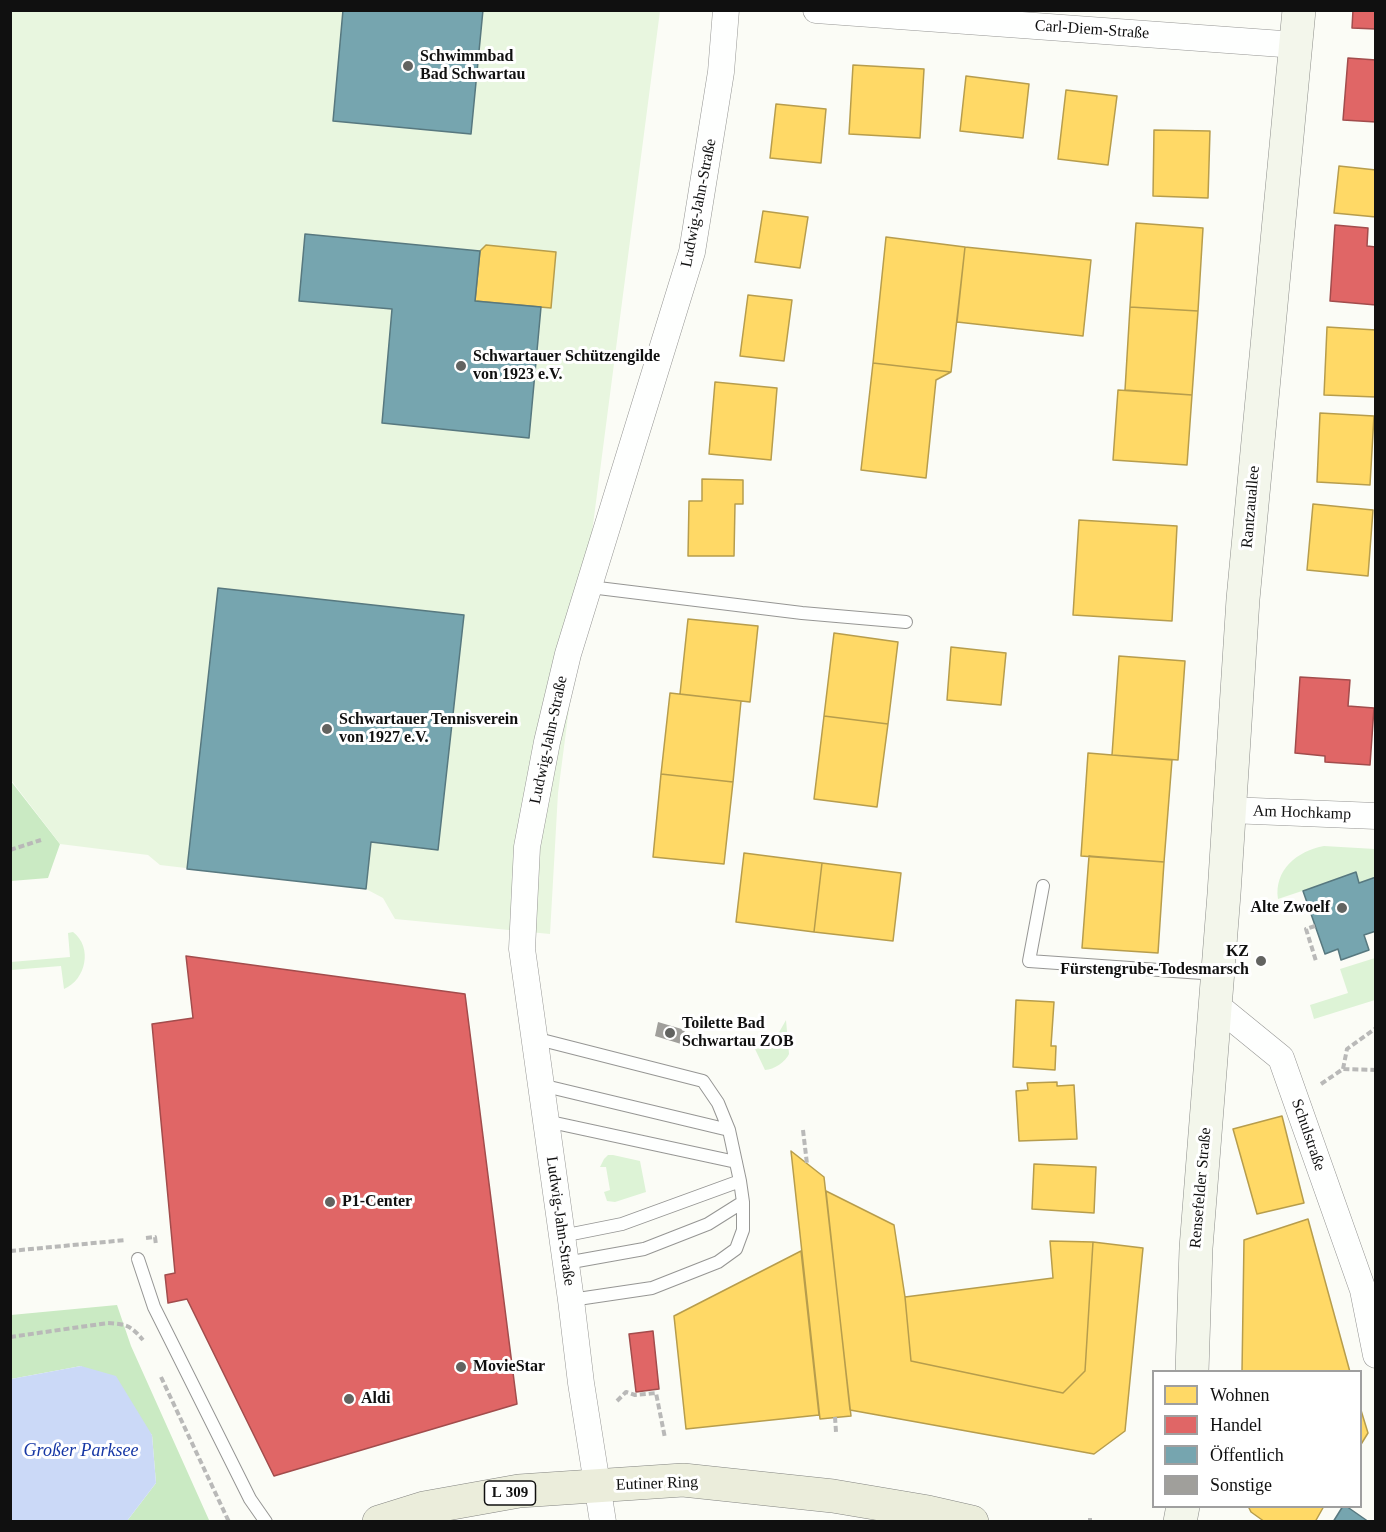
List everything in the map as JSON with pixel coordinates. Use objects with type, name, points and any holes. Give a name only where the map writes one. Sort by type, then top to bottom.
[{"type":"main road","name":"Rantzauallee","points":[[1217,989],[1242,599],[1299,10]]},
{"type":"main road","name":"Rensefelder Straße","points":[[1192,1370],[1196,1248],[1217,989]]},
{"type":"main road","name":"Eutiner Ring","points":[[379,1521],[424,1508],[519,1491],[682,1480],[833,1496],[972,1521]]},
{"type":"street","name":"Ludwig-Jahn-Straße","points":[[603,1521],[581,1383],[522,949],[527,847],[549,731],[568,654],[692,252],[721,72],[726,10]]},
{"type":"street","name":"Carl-Diem-Straße","points":[[816,10],[1296,45]]},
{"type":"street","name":"Am Hochkamp","points":[[1229,810],[1376,816]]},
{"type":"street","name":"Schulstraße","points":[[1217,989],[1281,1058],[1369,1295],[1376,1355]]},
{"type":"lane","points":[[590,587],[802,613],[906,622]]},
{"type":"lane","points":[[1043,886],[1029,961],[1217,989]]},
{"type":"lane","points":[[534,1038],[703,1081],[718,1103],[729,1130],[743,1202],[743,1230],[736,1249],[718,1262],[652,1288],[571,1300]]},
{"type":"lane","points":[[541,1085],[729,1130]]},
{"type":"lane","points":[[546,1121],[736,1162]]},
{"type":"lane","points":[[562,1236],[622,1224],[740,1181]]},
{"type":"lane","points":[[566,1263],[644,1249],[708,1224],[743,1202]]},
{"type":"lane","points":[[138,1259],[159,1317],[250,1499],[266,1521]]},
{"type":"path","points":[[10,850],[41,840]]},
{"type":"path","points":[[1315,926],[1306,929],[1316,961]]},
{"type":"path","points":[[1376,1028],[1347,1048],[1342,1068],[1376,1070]]},
{"type":"path","points":[[803,1130],[807,1164]]},
{"type":"path","points":[[10,1251],[155,1237],[156,1247]]},
{"type":"path","points":[[10,1337],[108,1323],[124,1324],[134,1330],[143,1340]]},
{"type":"path","points":[[158,1372],[229,1521]]},
{"type":"path","points":[[616,1401],[626,1392],[635,1395],[656,1393],[665,1438]]},
{"type":"path","points":[[835,1417],[836,1432]]},
{"type":"green space","points":[[11,11],[660,11],[558,793],[550,934],[395,919],[383,898],[366,889],[160,865],[148,855],[60,844],[11,780]]},
{"type":"green space","points":[[10,780],[60,844],[48,878],[11,881]]},
{"type":"green space","points":[[1324,846],[1375,849],[1375,877],[1359,883],[1356,873],[1278,899],[1280,879],[1289,864],[1305,852]]},
{"type":"green space","points":[[73,932],[79,938],[85,954],[82,971],[72,985],[64,989],[61,966],[11,970],[11,962],[70,957],[68,933]]},
{"type":"green space","points":[[1375,958],[1375,1000],[1314,1019],[1310,1005],[1348,993],[1340,969]]},
{"type":"green space","points":[[786,1020],[789,1054],[779,1065],[765,1070],[755,1049],[777,1036]]},
{"type":"green space","points":[[608,1155],[640,1161],[646,1192],[615,1202],[607,1201],[604,1192],[610,1190],[606,1167],[600,1167]]},
{"type":"green space","points":[[117,1305],[131,1346],[208,1522],[127,1521],[156,1483],[152,1435],[81,1366],[11,1379],[11,1315]]},
{"type":"water","name":"Großer Parksee","points":[[81,1366],[116,1376],[152,1435],[156,1483],[127,1521],[11,1521],[11,1379]]},
{"type":"building: Wohnen","points":[[853,65],[924,69],[920,138],[849,134]]},
{"type":"building: Wohnen","points":[[966,76],[1029,84],[1023,138],[960,131]]},
{"type":"building: Wohnen","points":[[1066,90],[1117,96],[1108,165],[1058,159]]},
{"type":"building: Wohnen","points":[[776,104],[826,109],[821,163],[770,158]]},
{"type":"building: Wohnen","points":[[1154,130],[1210,131],[1208,198],[1153,196]]},
{"type":"building: Wohnen","points":[[1339,166],[1376,170],[1376,217],[1334,213]]},
{"type":"building: Wohnen","points":[[763,211],[808,217],[800,268],[755,262]]},
{"type":"building: Wohnen","points":[[1136,223],[1203,228],[1198,311],[1130,307]]},
{"type":"building: Wohnen","points":[[886,237],[965,247],[951,372],[873,363]]},
{"type":"building: Wohnen","points":[[486,245],[556,252],[551,308],[475,301],[480,251]]},
{"type":"building: Wohnen","points":[[965,247],[1091,260],[1083,336],[957,322]]},
{"type":"building: Wohnen","points":[[748,295],[792,300],[784,361],[740,356]]},
{"type":"building: Wohnen","points":[[1130,307],[1198,311],[1192,395],[1125,390]]},
{"type":"building: Wohnen","points":[[1327,327],[1376,330],[1376,397],[1324,395]]},
{"type":"building: Wohnen","points":[[873,363],[951,372],[936,380],[926,478],[861,470]]},
{"type":"building: Wohnen","points":[[715,382],[777,388],[771,460],[709,454]]},
{"type":"building: Wohnen","points":[[1118,390],[1192,395],[1187,465],[1113,460]]},
{"type":"building: Wohnen","points":[[1320,413],[1374,416],[1370,485],[1317,482]]},
{"type":"building: Wohnen","points":[[702,479],[743,480],[743,504],[735,504],[734,556],[688,556],[689,501],[702,501]]},
{"type":"building: Wohnen","points":[[1313,504],[1373,510],[1368,576],[1307,570]]},
{"type":"building: Wohnen","points":[[1079,520],[1177,526],[1172,621],[1073,615]]},
{"type":"building: Wohnen","points":[[688,619],[758,626],[750,702],[680,694]]},
{"type":"building: Wohnen","points":[[834,633],[898,642],[888,724],[824,716]]},
{"type":"building: Wohnen","points":[[951,647],[1006,653],[1001,705],[947,700]]},
{"type":"building: Wohnen","points":[[1119,656],[1185,661],[1178,760],[1112,755]]},
{"type":"building: Wohnen","points":[[670,693],[741,701],[733,782],[661,774]]},
{"type":"building: Wohnen","points":[[824,716],[888,724],[877,807],[814,799]]},
{"type":"building: Wohnen","points":[[1088,753],[1172,760],[1164,862],[1081,856]]},
{"type":"building: Wohnen","points":[[661,774],[733,782],[724,864],[653,857]]},
{"type":"building: Wohnen","points":[[744,853],[822,863],[814,932],[736,922]]},
{"type":"building: Wohnen","points":[[1089,856],[1164,862],[1158,953],[1082,948]]},
{"type":"building: Wohnen","points":[[822,863],[901,873],[893,941],[814,932]]},
{"type":"building: Wohnen","points":[[1016,1000],[1054,1002],[1051,1046],[1056,1046],[1055,1070],[1013,1067]]},
{"type":"building: Wohnen","points":[[1057,1082],[1057,1086],[1074,1085],[1077,1139],[1019,1141],[1016,1091],[1028,1090],[1027,1083]]},
{"type":"building: Wohnen","points":[[1282,1116],[1304,1203],[1257,1214],[1233,1129]]},
{"type":"building: Wohnen","points":[[791,1151],[824,1177],[851,1416],[820,1419]]},
{"type":"building: Wohnen","points":[[1034,1164],[1096,1167],[1094,1213],[1032,1209]]},
{"type":"building: Wohnen","points":[[826,1191],[894,1225],[905,1297],[911,1361],[1063,1393],[1085,1371],[1093,1242],[1143,1248],[1125,1431],[1094,1454],[850,1410]]},
{"type":"building: Wohnen","points":[[1308,1219],[1349,1370],[1242,1370],[1244,1240]]},
{"type":"building: Wohnen","points":[[1050,1241],[1093,1242],[1085,1371],[1063,1393],[911,1361],[905,1297],[1053,1278]]},
{"type":"building: Wohnen","points":[[801,1251],[819,1415],[686,1429],[674,1316]]},
{"type":"building: Wohnen","points":[[1362,1414],[1368,1433],[1362,1443]]},
{"type":"building: Wohnen","points":[[1249,1508],[1323,1508],[1315,1522],[1265,1522]]},
{"type":"building: Handel","points":[[1353,10],[1376,10],[1376,29],[1352,28]]},
{"type":"building: Handel","points":[[1348,58],[1376,60],[1376,122],[1343,120]]},
{"type":"building: Handel","points":[[1335,225],[1368,228],[1367,246],[1376,247],[1376,305],[1330,301]]},
{"type":"building: Handel","points":[[1300,677],[1350,680],[1348,706],[1374,708],[1370,765],[1325,762],[1325,756],[1295,753]]},
{"type":"building: Handel","name":"P1-Center","points":[[186,956],[465,994],[517,1404],[274,1476],[187,1299],[168,1303],[165,1275],[175,1273],[152,1024],[193,1018]]},
{"type":"building: Handel","points":[[653,1331],[659,1389],[636,1392],[629,1334]]},
{"type":"building: Öffentlich","name":"Schwimmbad Bad Schwartau","points":[[343,10],[483,10],[471,134],[333,121]]},
{"type":"building: Öffentlich","name":"Schwartauer Schützengilde von 1923 e.V.","points":[[305,234],[480,251],[475,301],[541,307],[529,438],[382,423],[392,309],[299,301]]},
{"type":"building: Öffentlich","name":"Schwartauer Tennisverein von 1927 e.V.","points":[[218,588],[464,615],[438,850],[371,842],[366,889],[187,869]]},
{"type":"building: Öffentlich","name":"Alte Zwoelf","points":[[1356,872],[1359,883],[1376,877],[1376,931],[1364,935],[1369,950],[1341,960],[1338,949],[1325,954],[1303,891]]},
{"type":"building: Öffentlich","points":[[1342,1508],[1349,1508],[1369,1522],[1333,1522]]},
{"type":"building: Sonstige","name":"Toilette Bad Schwartau ZOB","points":[[658,1022],[685,1030],[681,1044],[655,1036]]},
{"type":"place","name":"Schwimmbad Bad Schwartau","points":[[408,66]]},
{"type":"place","name":"Schwartauer Schützengilde von 1923 e.V.","points":[[461,366]]},
{"type":"place","name":"Schwartauer Tennisverein von 1927 e.V.","points":[[327,729]]},
{"type":"place","name":"Alte Zwoelf","points":[[1342,908]]},
{"type":"place","name":"KZ Fürstengrube-Todesmarsch","points":[[1261,961]]},
{"type":"place","name":"Toilette Bad Schwartau ZOB","points":[[670,1033]]},
{"type":"place","name":"P1-Center","points":[[330,1202]]},
{"type":"place","name":"MovieStar","points":[[461,1367]]},
{"type":"place","name":"Aldi","points":[[349,1399]]}]
